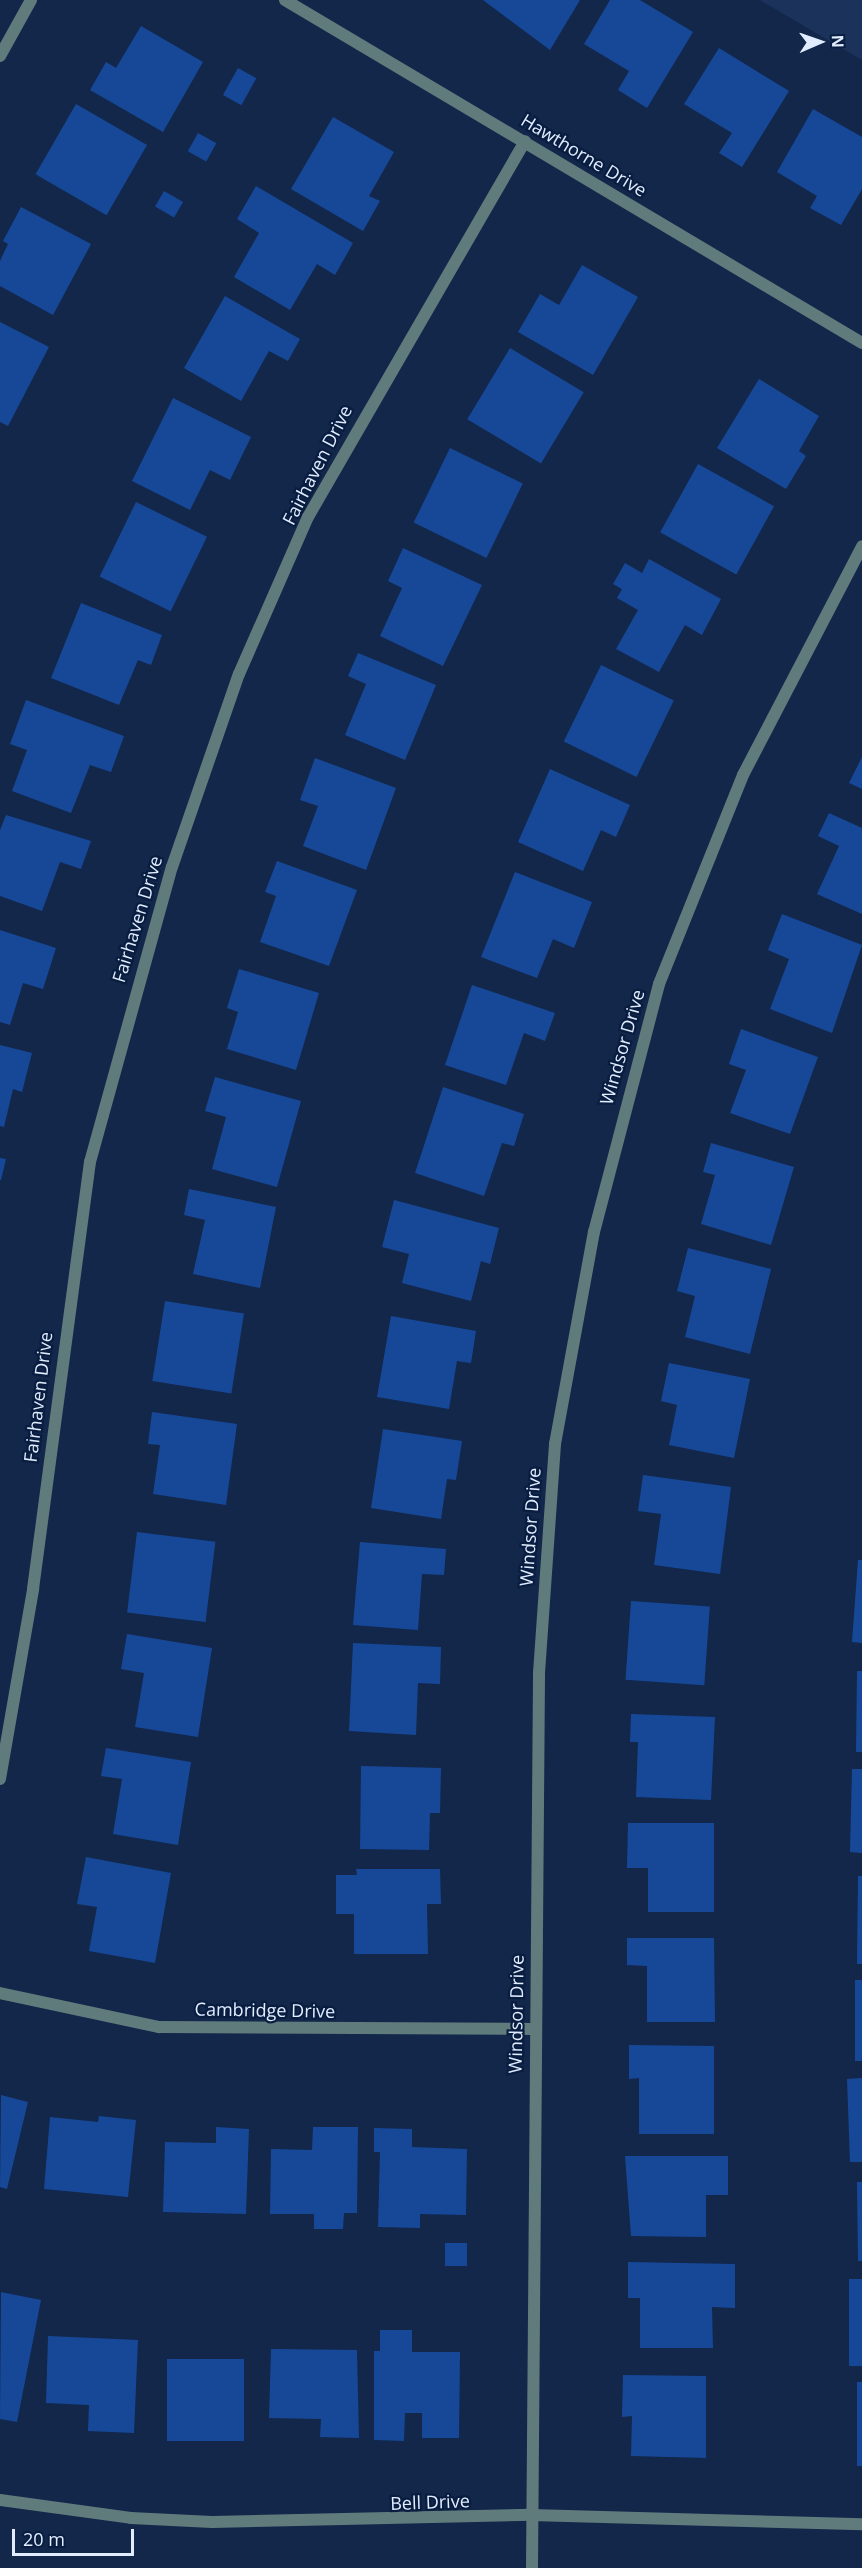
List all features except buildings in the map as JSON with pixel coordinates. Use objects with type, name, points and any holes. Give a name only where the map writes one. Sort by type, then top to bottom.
[{"type":"street","points":[[0,56],[31,0]]},
{"type":"street","name":"Hawthorne Drive","points":[[285,0],[862,343]]},
{"type":"street","name":"Fairhaven Drive","points":[[0,1779],[33,1589],[90,1162],[172,867],[239,674],[308,517],[525,141]]},
{"type":"street","name":"Windsor Drive","points":[[532,2568],[533,2030],[546,1535],[555,1444],[594,1232],[659,984],[743,775],[862,546]]},
{"type":"street","name":"Cambridge Drive","points":[[0,1993],[159,2027],[533,2030]]},
{"type":"street","name":"Bell Drive","points":[[0,2500],[131,2518],[212,2522],[531,2515],[862,2523]]},
{"type":"shaded area","points":[[760,0],[862,0],[862,60]]}]
